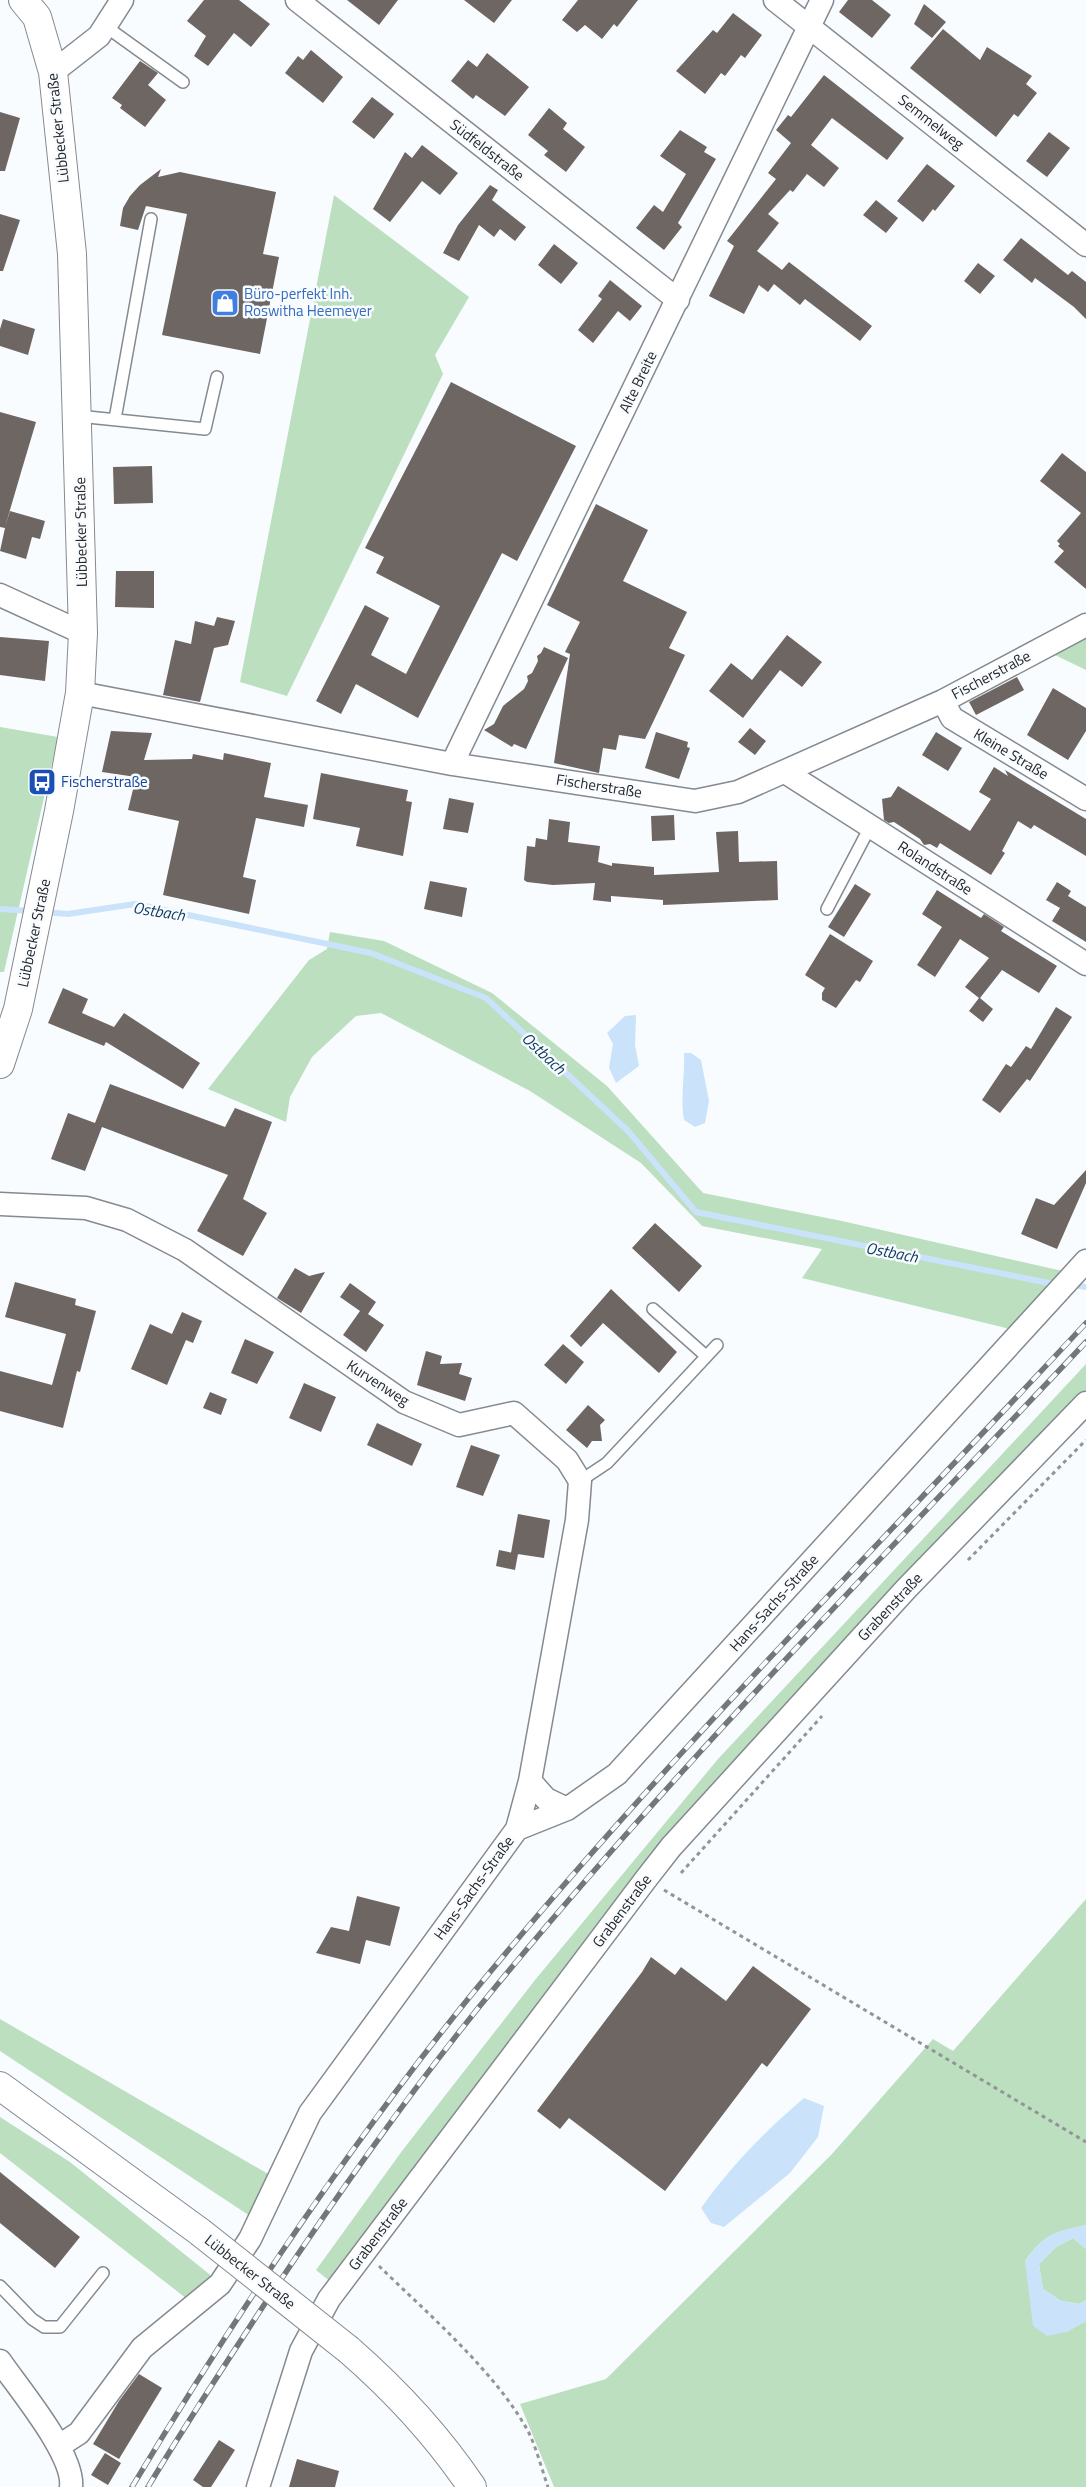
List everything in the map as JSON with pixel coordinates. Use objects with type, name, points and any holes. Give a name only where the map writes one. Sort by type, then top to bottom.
[{"type":"main road","name":"Lübbecker Straße","points":[[0,1064],[18,1008],[45,882],[80,693],[83,633],[72,254],[53,72],[38,17],[23,0]]},
{"type":"main road","name":"Lübbecker Straße","points":[[0,2086],[200,2232],[349,2350],[414,2412],[454,2461],[472,2487]]},
{"type":"street","points":[[53,72],[98,36],[122,0]]},
{"type":"street","name":"Südfeldstraße","points":[[297,0],[678,300]]},
{"type":"street","name":"Semmelweg","points":[[776,0],[1086,245]]},
{"type":"street","name":"Alte Breite","points":[[452,764],[822,0]]},
{"type":"street","points":[[0,595],[83,633]]},
{"type":"street","name":"Fischerstraße","points":[[80,693],[452,764],[695,801],[738,792],[943,701],[1086,625]]},
{"type":"street","name":"Kleine Straße","points":[[943,701],[952,718],[1086,800]]},
{"type":"street","name":"Rolandstraße","points":[[785,772],[1086,964]]},
{"type":"street","name":"Kurvenweg","points":[[0,1204],[86,1208],[127,1220],[185,1250],[404,1402],[459,1425],[514,1413],[567,1460],[580,1481]]},
{"type":"street","name":"Hans-Sachs-Straße","points":[[59,2446],[79,2433],[142,2348],[220,2284],[250,2239],[310,2113],[517,1829],[568,1808],[617,1774],[1086,1261]]},
{"type":"street","name":"Grabenstraße","points":[[258,2487],[301,2351],[328,2299],[646,1879],[671,1847],[906,1588],[1086,1403]]},
{"type":"street","points":[[517,1829],[530,1781],[577,1520],[580,1481]]},
{"type":"street","points":[[530,1781],[546,1799],[568,1808]]},
{"type":"street","points":[[0,2361],[59,2446],[72,2478],[71,2487]]},
{"type":"lane","points":[[105,26],[183,82]]},
{"type":"lane","points":[[115,419],[151,219]]},
{"type":"lane","points":[[78,416],[205,429],[218,377]]},
{"type":"lane","points":[[827,909],[870,826]]},
{"type":"lane","points":[[653,1309],[706,1356]]},
{"type":"lane","points":[[580,1481],[607,1463],[717,1345]]},
{"type":"lane","points":[[0,2286],[32,2319],[44,2327],[60,2327],[103,2273]]},
{"type":"path","points":[[964,1564],[1086,1440]]},
{"type":"path","points":[[646,1879],[681,1873],[829,1709]]},
{"type":"path","points":[[646,1879],[1086,2142]]},
{"type":"path","points":[[365,2252],[462,2348],[510,2404],[529,2434],[548,2487]]},
{"type":"green space","points":[[334,195],[469,297],[435,355],[443,374],[287,696],[240,682]]},
{"type":"green space","points":[[1086,639],[1086,670],[1055,655]]},
{"type":"green space","points":[[0,727],[58,737],[4,972],[0,972]]},
{"type":"green space","points":[[330,932],[384,941],[492,993],[607,1086],[703,1193],[842,1221],[1067,1272],[1014,1330],[802,1278],[822,1249],[702,1226],[641,1163],[530,1091],[381,1013],[356,1016],[312,1057],[290,1097],[286,1122],[208,1089],[309,960],[327,949]]},
{"type":"green space","points":[[1086,1364],[1086,1390],[1009,1467],[644,1865],[385,2206],[332,2283],[316,2270],[402,2151],[535,1980],[718,1759]]},
{"type":"green space","points":[[1086,1899],[1086,2225],[1058,2232],[1044,2240],[1025,2261],[1066,2332],[1086,2321],[1086,2487],[554,2487],[520,2404],[606,2379],[832,2154],[933,2039],[953,2051]]},
{"type":"green space","points":[[0,2019],[270,2175],[250,2216],[0,2051]]},
{"type":"green space","points":[[0,2117],[70,2162],[214,2278],[187,2299],[0,2153]]},
{"type":"green space","points":[[1073,2238],[1086,2249],[1086,2300],[1080,2304],[1061,2301],[1043,2289],[1039,2264],[1056,2247]]},
{"type":"water","points":[[636,1015],[635,1045],[639,1066],[616,1083],[609,1068],[613,1044],[607,1033],[625,1016]]},
{"type":"water","points":[[684,1053],[691,1053],[701,1060],[709,1101],[705,1123],[695,1127],[684,1120],[682,1103]]},
{"type":"water","points":[[804,2098],[824,2106],[818,2137],[790,2173],[724,2227],[711,2223],[701,2208],[712,2193],[749,2150]]},
{"type":"water","points":[[1086,2225],[1086,2249],[1073,2238],[1056,2247],[1039,2264],[1043,2289],[1061,2301],[1080,2304],[1086,2300],[1086,2321],[1066,2332],[1047,2336],[1033,2326],[1025,2261],[1044,2239],[1066,2229]]},
{"type":"building","points":[[204,0],[239,0],[270,24],[251,47],[234,33],[208,66],[194,56],[206,36],[187,21]]},
{"type":"building","points":[[347,0],[398,0],[379,25]]},
{"type":"building","points":[[464,0],[512,0],[494,23]]},
{"type":"building","points":[[578,0],[638,0],[617,27],[614,24],[602,39],[585,25],[577,32],[562,20]]},
{"type":"building","points":[[848,0],[872,0],[891,15],[872,38],[839,12]]},
{"type":"building","points":[[924,4],[946,22],[932,38],[914,24]]},
{"type":"building","points":[[733,13],[762,35],[745,58],[741,55],[725,76],[721,73],[705,94],[676,71],[713,30],[717,33]]},
{"type":"building","points":[[943,29],[980,60],[987,47],[1032,76],[1026,84],[1037,93],[1018,117],[1014,114],[996,137],[910,68]]},
{"type":"building","points":[[311,50],[343,77],[323,103],[285,73],[298,56],[303,60]]},
{"type":"building","points":[[487,53],[529,87],[505,116],[476,95],[473,99],[451,81],[468,60],[477,67]]},
{"type":"building","points":[[140,61],[158,73],[148,85],[166,100],[145,127],[120,108],[122,105],[112,98]]},
{"type":"building","points":[[824,75],[904,138],[887,160],[832,118],[811,145],[839,168],[824,187],[807,174],[793,192],[790,190],[768,214],[779,223],[757,251],[782,270],[789,262],[872,326],[860,341],[805,299],[800,305],[774,284],[768,292],[759,285],[744,314],[709,296],[734,246],[727,241],[776,179],[768,173],[791,143],[776,130],[788,115],[791,117]]},
{"type":"building","points":[[372,97],[394,114],[374,139],[352,122]]},
{"type":"building","points":[[549,108],[567,123],[563,129],[585,147],[566,172],[544,155],[548,151],[528,135]]},
{"type":"building","points":[[0,112],[20,118],[5,171],[0,171]]},
{"type":"building","points":[[680,130],[707,147],[704,152],[716,159],[678,223],[682,227],[664,250],[636,228],[654,205],[663,212],[686,174],[660,156]]},
{"type":"building","points":[[1049,132],[1070,148],[1047,177],[1026,161]]},
{"type":"building","points":[[422,145],[458,173],[440,195],[422,181],[390,222],[373,209],[405,152],[412,158]]},
{"type":"building","points":[[927,164],[955,186],[935,211],[933,209],[923,222],[897,201]]},
{"type":"building","points":[[161,169],[158,177],[180,172],[276,192],[263,254],[279,257],[260,354],[162,335],[187,214],[146,206],[138,230],[120,226],[123,208],[130,196],[140,185]]},
{"type":"building","points":[[490,185],[498,190],[492,200],[526,227],[515,241],[500,229],[494,237],[479,225],[459,261],[443,253],[458,225]]},
{"type":"building","points":[[876,200],[898,218],[886,233],[863,215]]},
{"type":"building","points":[[0,214],[20,220],[3,271],[0,271]]},
{"type":"building","points":[[1021,238],[1068,275],[1072,271],[1086,282],[1086,319],[1074,307],[1035,278],[1032,283],[1003,260]]},
{"type":"building","points":[[554,244],[578,263],[561,284],[538,265]]},
{"type":"building","points":[[978,263],[995,276],[980,294],[964,281]]},
{"type":"building","points":[[610,280],[642,306],[630,321],[618,311],[593,343],[578,330],[602,299],[598,296]]},
{"type":"building","points":[[3,319],[35,329],[28,355],[0,346],[0,329]]},
{"type":"building","points":[[451,382],[576,446],[517,561],[502,553],[418,718],[356,684],[341,714],[316,701],[365,605],[389,618],[371,655],[406,674],[440,606],[376,573],[384,557],[365,548]]},
{"type":"building","points":[[0,412],[36,422],[5,527],[10,511],[45,521],[40,539],[32,537],[26,559],[0,551],[5,528],[0,527]]},
{"type":"building","points":[[1062,453],[1086,472],[1086,589],[1054,562],[1064,551],[1058,546],[1060,544],[1057,541],[1081,513],[1040,481]]},
{"type":"building","points":[[152,466],[153,503],[114,504],[113,467]]},
{"type":"building","points":[[596,504],[648,530],[623,581],[687,612],[669,648],[685,655],[645,739],[619,735],[616,750],[603,748],[599,773],[554,763],[570,654],[565,652],[580,622],[547,605]]},
{"type":"building","points":[[116,571],[154,571],[154,608],[115,607]]},
{"type":"building","points":[[217,617],[235,621],[228,645],[214,648],[200,702],[163,695],[175,640],[191,644],[195,621],[214,626]]},
{"type":"building","points":[[787,635],[822,662],[802,687],[780,670],[743,718],[709,691],[731,663],[752,680]]},
{"type":"building","points":[[0,637],[49,641],[45,681],[0,675]]},
{"type":"building","points":[[544,647],[568,658],[526,749],[514,744],[512,747],[484,730],[494,724],[503,706],[524,689],[528,681],[527,676],[532,673],[538,661],[537,656]]},
{"type":"building","points":[[1017,677],[1024,690],[976,715],[969,702]]},
{"type":"building","points":[[1053,688],[1086,708],[1086,731],[1068,760],[1027,735]]},
{"type":"building","points":[[750,728],[766,741],[755,755],[738,742]]},
{"type":"building","points":[[111,731],[152,733],[144,760],[192,759],[193,754],[223,760],[224,753],[271,763],[264,797],[308,805],[304,827],[256,818],[243,877],[256,880],[249,914],[163,895],[179,821],[128,810],[136,777],[102,772]]},
{"type":"building","points":[[656,732],[688,742],[687,747],[690,748],[679,779],[645,768]]},
{"type":"building","points":[[936,732],[962,748],[948,771],[922,755]]},
{"type":"building","points":[[994,767],[1008,776],[1005,770],[1086,819],[1086,856],[1034,825],[1031,829],[1018,821],[1002,851],[1005,853],[991,875],[940,843],[937,848],[930,844],[924,845],[920,839],[894,822],[889,823],[884,820],[882,799],[891,797],[898,786],[970,831],[991,799],[979,792]]},
{"type":"building","points":[[321,773],[408,790],[406,801],[412,802],[403,856],[356,846],[360,828],[313,819]]},
{"type":"building","points":[[449,798],[474,803],[468,833],[443,829]]},
{"type":"building","points":[[674,815],[675,840],[652,841],[651,816]]},
{"type":"building","points":[[549,819],[570,822],[568,842],[600,846],[598,862],[612,866],[612,863],[654,867],[654,875],[719,872],[716,832],[738,831],[739,862],[777,861],[778,900],[663,905],[663,900],[611,896],[611,902],[593,900],[595,883],[553,885],[527,882],[524,880],[527,846],[535,847],[536,838],[547,840]]},
{"type":"building","points":[[430,881],[467,888],[462,917],[424,909]]},
{"type":"building","points":[[1057,882],[1071,891],[1068,896],[1086,907],[1086,942],[1052,921],[1060,908],[1046,900]]},
{"type":"building","points":[[855,884],[871,894],[844,937],[828,927]]},
{"type":"building","points":[[937,890],[981,918],[984,914],[1004,927],[1001,931],[1057,966],[1039,993],[1002,970],[980,998],[993,1009],[983,1022],[969,1011],[979,998],[965,987],[989,958],[960,939],[935,977],[917,965],[942,927],[922,914]]},
{"type":"building","points":[[830,934],[873,961],[860,982],[856,980],[836,1008],[822,1000],[822,993],[825,988],[805,975]]},
{"type":"building","points":[[63,988],[88,999],[82,1013],[114,1027],[124,1013],[200,1063],[183,1089],[106,1042],[104,1046],[48,1023]]},
{"type":"building","points":[[1056,1007],[1072,1017],[1030,1081],[1027,1079],[1000,1113],[982,1100],[1006,1064],[1011,1067],[1026,1046],[1031,1049]]},
{"type":"building","points":[[110,1084],[225,1127],[235,1108],[272,1122],[243,1199],[267,1213],[243,1256],[197,1231],[228,1175],[102,1127],[85,1171],[51,1159],[68,1113],[95,1123]]},
{"type":"building","points":[[1086,1170],[1086,1183],[1057,1249],[1021,1234],[1036,1198],[1054,1205]]},
{"type":"building","points":[[655,1223],[702,1266],[679,1292],[632,1248]]},
{"type":"building","points":[[295,1268],[309,1276],[325,1272],[301,1313],[277,1298]]},
{"type":"building","points":[[15,1282],[76,1299],[75,1305],[96,1311],[80,1372],[77,1371],[63,1428],[0,1411],[0,1371],[52,1385],[66,1334],[5,1317]]},
{"type":"building","points":[[350,1283],[376,1302],[368,1314],[384,1325],[366,1352],[343,1335],[360,1311],[340,1297]]},
{"type":"building","points":[[611,1289],[677,1352],[659,1373],[603,1323],[581,1347],[570,1336]]},
{"type":"building","points":[[182,1312],[202,1321],[193,1343],[186,1340],[167,1385],[131,1369],[150,1324],[172,1334]]},
{"type":"building","points":[[245,1339],[274,1352],[257,1384],[231,1373]]},
{"type":"building","points":[[563,1344],[584,1362],[566,1384],[544,1365]]},
{"type":"building","points":[[426,1351],[442,1356],[440,1364],[462,1363],[459,1374],[472,1378],[465,1401],[417,1385]]},
{"type":"building","points":[[304,1383],[336,1397],[321,1432],[289,1418]]},
{"type":"building","points":[[210,1392],[227,1399],[221,1415],[203,1408]]},
{"type":"building","points":[[588,1405],[605,1420],[600,1425],[602,1441],[592,1441],[587,1448],[566,1430]]},
{"type":"building","points":[[377,1423],[422,1444],[412,1466],[367,1445]]},
{"type":"building","points":[[471,1445],[500,1455],[483,1496],[456,1487]]},
{"type":"building","points":[[518,1514],[550,1520],[544,1558],[511,1553]]},
{"type":"building","points":[[499,1550],[518,1554],[515,1570],[496,1566]]},
{"type":"building","points":[[357,1896],[400,1907],[390,1946],[366,1940],[360,1964],[316,1953],[331,1927],[349,1931]]},
{"type":"building","points":[[651,1957],[675,1975],[681,1967],[726,2001],[753,1966],[811,2009],[767,2067],[762,2063],[665,2191],[569,2118],[560,2129],[537,2111],[642,1972]]},
{"type":"building","points":[[0,2172],[80,2237],[55,2268],[0,2223]]},
{"type":"building","points":[[139,2374],[162,2388],[119,2459],[93,2444],[119,2401]]},
{"type":"building","points":[[219,2440],[235,2450],[211,2487],[203,2487],[193,2480]]},
{"type":"building","points":[[105,2453],[121,2463],[108,2485],[91,2475]]},
{"type":"building","points":[[297,2459],[339,2471],[335,2487],[289,2487]]},
{"type":"waterway","name":"Ostbach","points":[[44,912],[68,914],[135,904],[371,953],[486,998],[628,1131],[696,1212],[1049,1283]]},
{"type":"waterway","name":"Ostbach","points":[[0,909],[31,911]]},
{"type":"waterway","name":"Ostbach","points":[[1079,1286],[1086,1287]]},
{"type":"railway","points":[[132,2487],[211,2360],[293,2234],[380,2112],[472,1994],[545,1907],[696,1737],[1086,1323]]},
{"type":"railway","points":[[148,2487],[189,2420],[288,2269],[404,2104],[465,2024],[567,1902],[712,1739],[1086,1342]]},
{"type":"place","name":"Büro-perfekt Inh. Roswitha Heemeyer","points":[[225,303]]},
{"type":"place","name":"Fischerstraße","points":[[42,782]]}]
